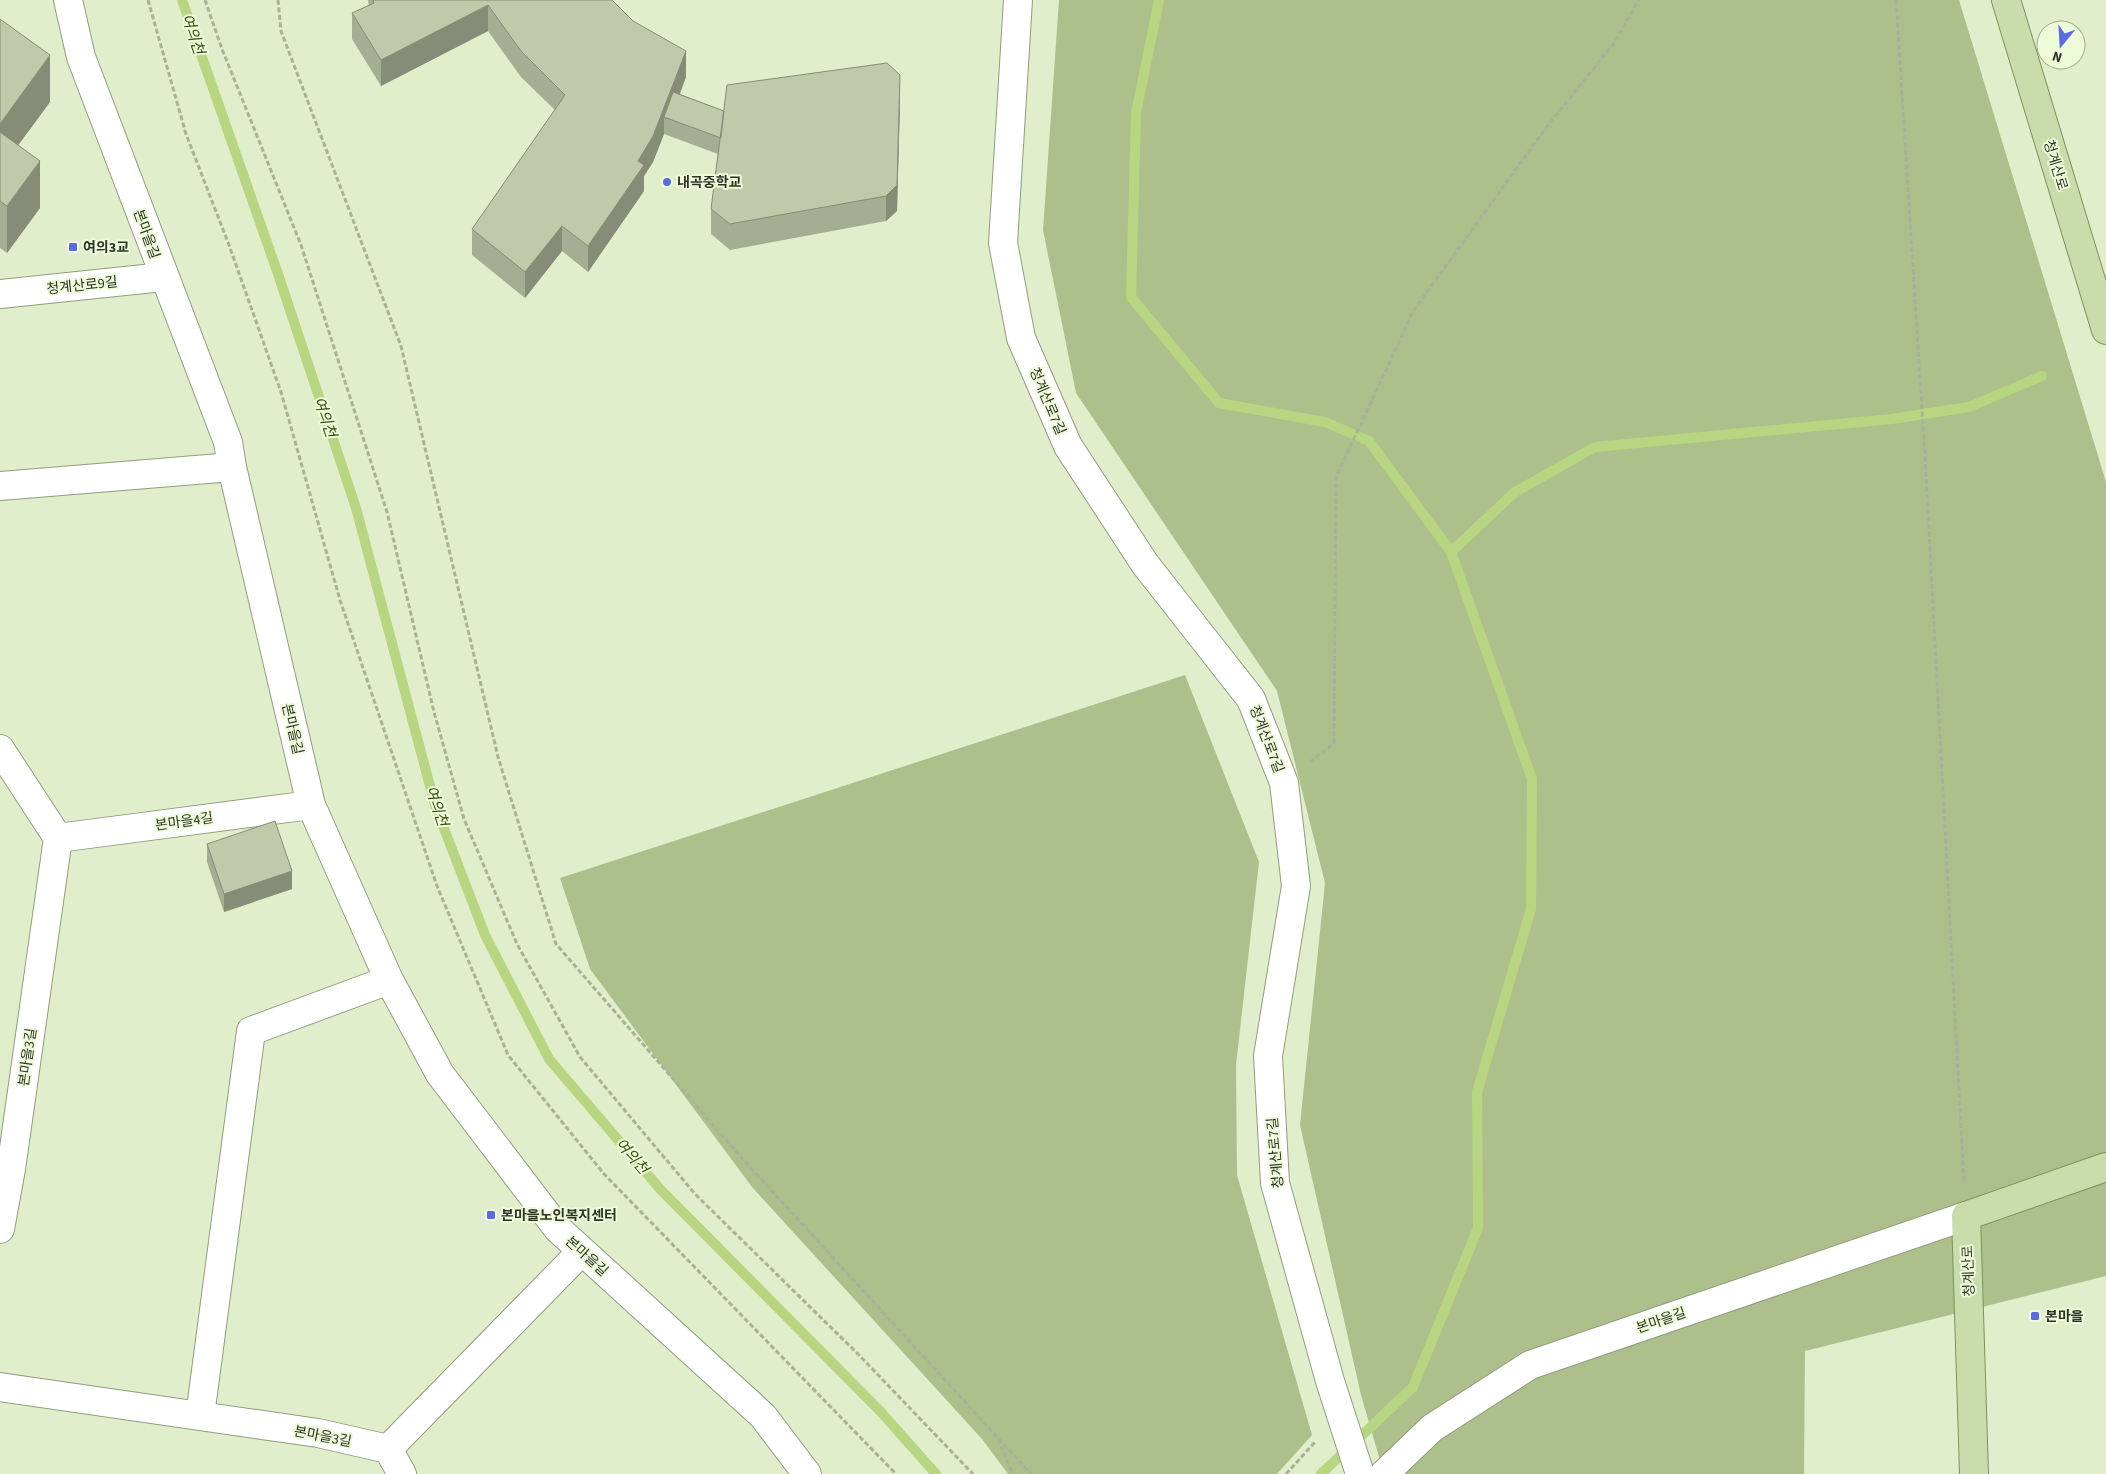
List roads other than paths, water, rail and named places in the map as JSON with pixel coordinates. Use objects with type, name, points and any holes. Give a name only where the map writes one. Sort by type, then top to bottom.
[{"type":"main road","name":"청계산로","points":[[2006,0],[2106,330]]},
{"type":"main road","points":[[1966,1216],[2106,1167]]},
{"type":"main road","name":"청계산로","points":[[1966,1216],[1974,1474]]},
{"type":"street","name":"본마을길","points":[[68,0],[81,57],[163,277],[228,442],[232,467],[311,805],[389,980],[440,1074],[558,1229],[576,1257],[763,1416],[808,1474]]},
{"type":"street","name":"청계산로7길","points":[[1018,0],[1003,243],[1021,338],[1068,446],[1145,564],[1252,700],[1284,783],[1296,886],[1268,1056],[1275,1183],[1342,1418],[1368,1473]]},
{"type":"street","name":"청계산로9길","points":[[0,294],[163,277]]},
{"type":"street","points":[[0,486],[232,467]]},
{"type":"street","points":[[0,749],[58,838]]},
{"type":"street","name":"본마을4길","points":[[58,838],[311,805]]},
{"type":"street","name":"본마을3길","points":[[0,1229],[11,1169],[58,838]]},
{"type":"street","points":[[200,1416],[251,1031],[389,980]]},
{"type":"street","name":"본마을길","points":[[1368,1473],[1432,1428],[1530,1365],[1966,1216]]},
{"type":"street","points":[[402,1474],[388,1448],[576,1257]]},
{"type":"street","name":"본마을3길","points":[[0,1387],[318,1433],[388,1448]]},
{"type":"waterway","name":"여의천","points":[[182,0],[278,274],[356,508],[435,805],[485,935],[549,1059],[660,1189],[881,1412],[936,1474]]},
{"type":"waterway","points":[[1159,0],[1136,113],[1131,297],[1219,403],[1325,422],[1369,441],[1451,552],[1532,779],[1531,909],[1477,1092],[1478,1228],[1413,1387],[1321,1474]]},
{"type":"waterway","points":[[1451,552],[1515,492],[1595,447],[1892,419],[1969,407],[2042,376]]},
{"type":"place","name":"내곡중학교","points":[[667,182]]},
{"type":"place","name":"여의3교","points":[[73,247]]},
{"type":"place","name":"본마을노인복지센터","points":[[491,1215]]},
{"type":"place","name":"본마을","points":[[2035,1316]]}]
